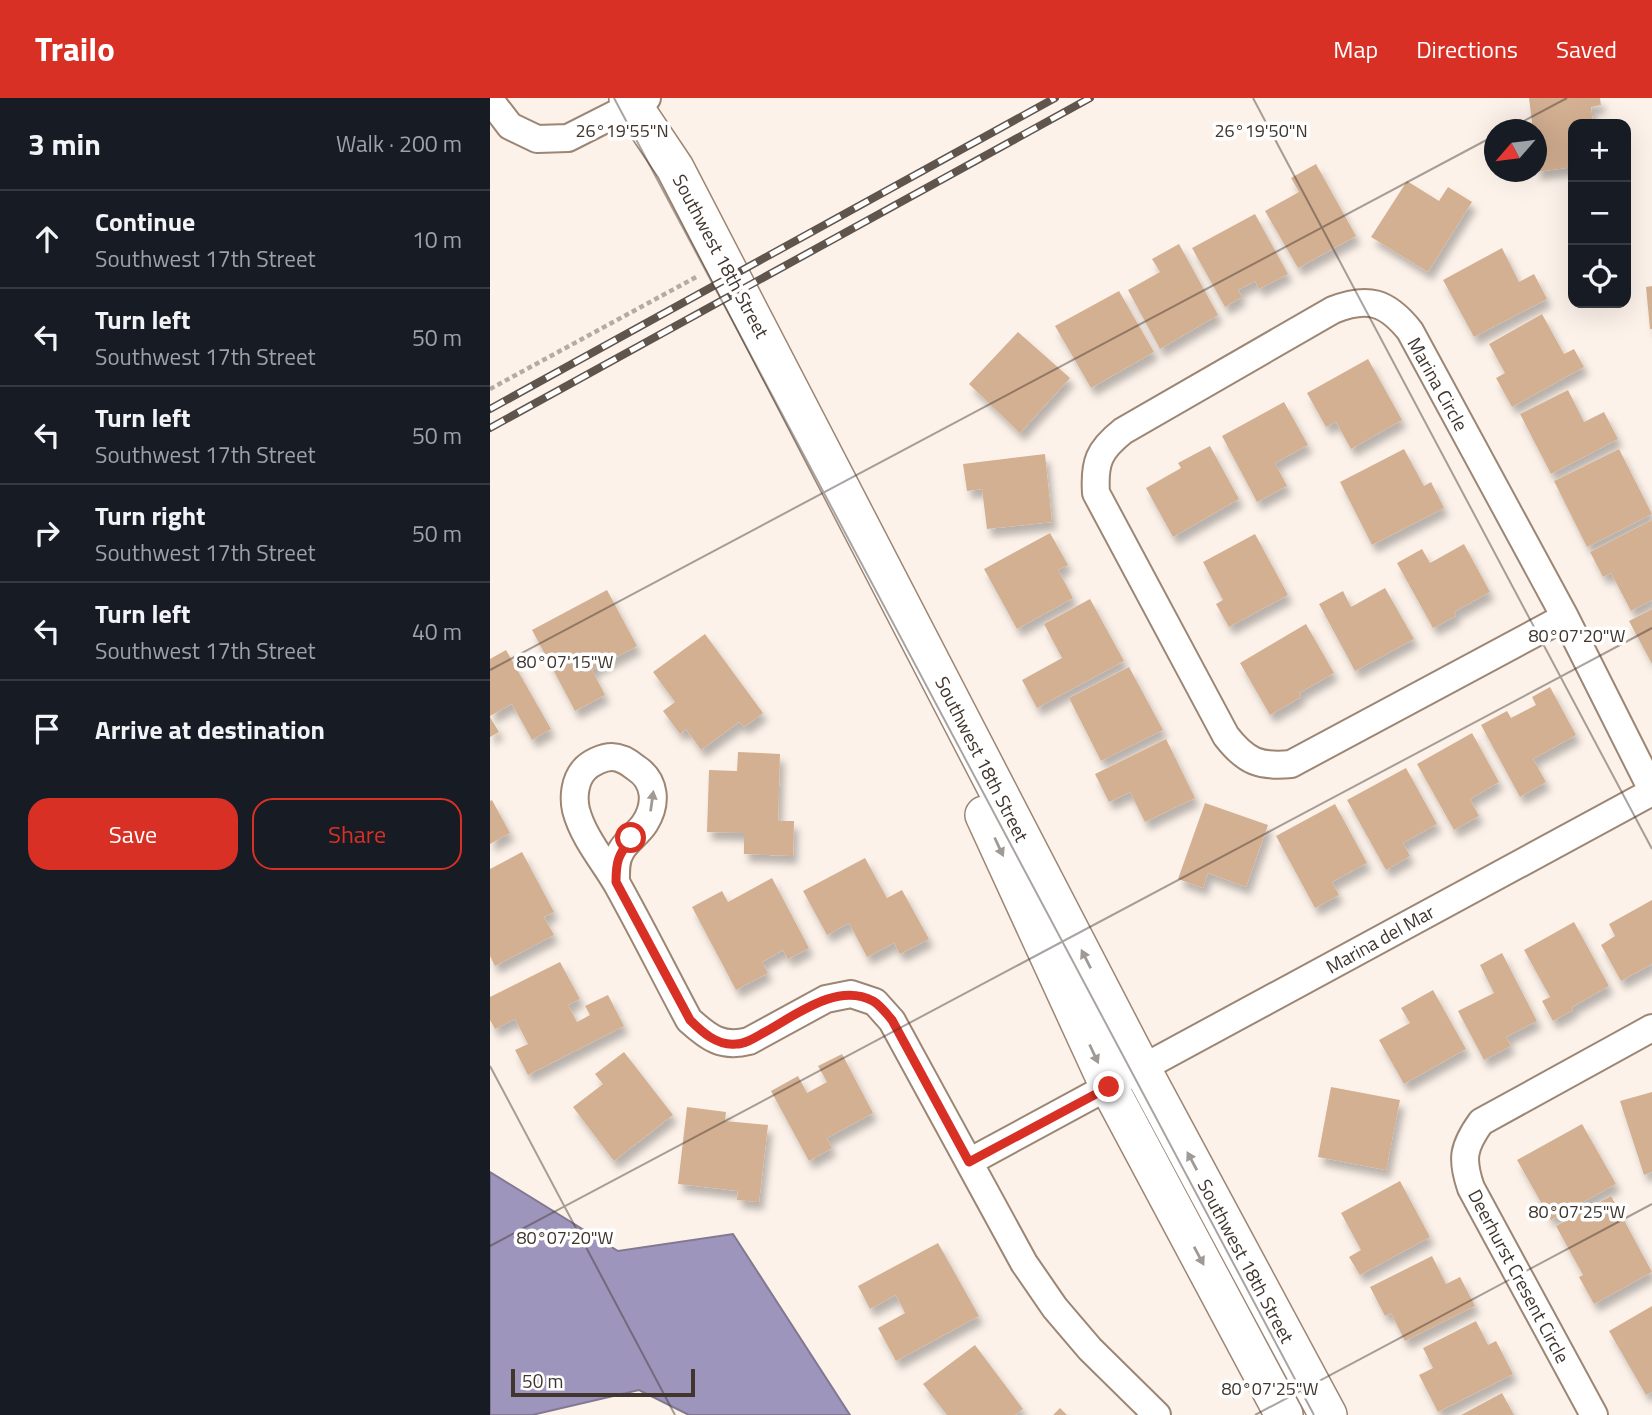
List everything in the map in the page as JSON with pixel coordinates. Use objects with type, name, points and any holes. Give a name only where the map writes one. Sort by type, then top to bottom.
[{"type":"main road","name":"Southwest 18th Street","points":[[636,101],[661,182],[958,757],[1109,1087],[1284,1415]]},
{"type":"main road","name":"Southwest 18th Street","points":[[636,101],[675,168],[1142,1069],[1328,1415]]},
{"type":"street","points":[[490,100],[510,126],[537,139],[568,138],[636,101]]},
{"type":"street","name":"Marina Circle","points":[[1565,617],[1291,764],[1256,762],[1237,751],[1226,736],[1096,493],[1095,475],[1100,457],[1109,442],[1123,431],[1333,310],[1350,303],[1384,307],[1399,317],[1410,331],[1565,617],[1652,791]]},
{"type":"street","name":"Marina del Mar","points":[[969,1162],[1652,791]]},
{"type":"street","points":[[616,882],[690,1020],[719,1042],[735,1045],[749,1041],[826,999],[851,994],[875,1002],[892,1020],[1024,1263],[1055,1308],[1090,1349],[1157,1415]]},
{"type":"street","name":"Deerhurst Cresent Circle","points":[[1594,1415],[1471,1188],[1465,1171],[1465,1153],[1471,1136],[1481,1122],[1652,1028]]},
{"type":"path","points":[[490,389],[707,271]]},
{"type":"shaded area","points":[[490,1172],[618,1251],[733,1234],[850,1415],[689,1415],[639,1390],[532,1415],[490,1415]]},
{"type":"building","points":[[1529,98],[1600,98],[1601,105],[1591,107],[1592,119],[1568,119],[1568,168],[1547,171],[1547,119],[1532,119]]},
{"type":"building","points":[[1316,164],[1356,236],[1298,268],[1265,211],[1299,192],[1291,178]]},
{"type":"building","points":[[1407,181],[1439,201],[1448,187],[1472,202],[1428,272],[1371,237]]},
{"type":"building","points":[[1255,214],[1288,274],[1259,289],[1255,281],[1238,290],[1242,297],[1225,307],[1192,248]]},
{"type":"building","points":[[1179,244],[1218,315],[1160,349],[1128,290],[1160,272],[1152,259]]},
{"type":"building","points":[[1502,248],[1519,282],[1534,274],[1547,299],[1474,337],[1443,280]]},
{"type":"building","points":[[1652,286],[1652,329],[1650,329],[1646,287]]},
{"type":"building","points":[[1119,291],[1154,352],[1091,388],[1055,326]]},
{"type":"building","points":[[1542,314],[1564,354],[1574,349],[1584,367],[1512,407],[1496,378],[1505,373],[1489,344]]},
{"type":"building","points":[[1018,332],[1070,378],[1020,433],[969,384]]},
{"type":"building","points":[[1368,359],[1402,420],[1351,449],[1336,422],[1326,427],[1307,393]]},
{"type":"building","points":[[1568,390],[1584,422],[1604,412],[1618,439],[1551,474],[1520,414]]},
{"type":"building","points":[[1284,402],[1308,445],[1275,463],[1287,486],[1257,502],[1222,436]]},
{"type":"building","points":[[1210,446],[1239,499],[1173,537],[1146,488],[1181,468],[1178,463]]},
{"type":"building","points":[[1404,449],[1424,486],[1431,482],[1444,508],[1372,545],[1340,482]]},
{"type":"building","points":[[1619,449],[1652,514],[1587,547],[1554,481]]},
{"type":"building","points":[[1045,454],[1052,522],[987,529],[982,489],[967,491],[963,464]]},
{"type":"building","points":[[1652,520],[1652,600],[1631,611],[1611,573],[1603,577],[1590,552]]},
{"type":"building","points":[[1050,533],[1068,565],[1058,570],[1073,598],[1017,629],[984,569]]},
{"type":"building","points":[[1255,534],[1288,595],[1229,627],[1216,604],[1223,600],[1203,562]]},
{"type":"building","points":[[1464,544],[1490,592],[1454,612],[1456,616],[1433,628],[1397,563],[1422,549],[1430,563]]},
{"type":"building","points":[[1385,588],[1414,639],[1355,671],[1319,604],[1343,591],[1351,607]]},
{"type":"building","points":[[607,590],[637,646],[592,670],[605,695],[575,711],[532,630]]},
{"type":"building","points":[[1090,599],[1124,661],[1037,708],[1022,680],[1062,658],[1044,624]]},
{"type":"building","points":[[1652,609],[1652,664],[1629,621]]},
{"type":"building","points":[[1306,624],[1334,673],[1299,693],[1301,697],[1270,715],[1240,663]]},
{"type":"building","points":[[705,634],[763,713],[744,727],[739,722],[701,750],[686,729],[680,734],[663,711],[675,702],[653,672]]},
{"type":"building","points":[[506,650],[551,729],[532,740],[512,704],[490,716],[490,659]]},
{"type":"building","points":[[1129,667],[1163,730],[1101,761],[1069,698]]},
{"type":"building","points":[[1550,687],[1576,735],[1533,759],[1546,782],[1520,797],[1481,725],[1507,711],[1511,718],[1536,705],[1532,697]]},
{"type":"building","points":[[490,717],[499,732],[490,737]]},
{"type":"building","points":[[1472,733],[1499,782],[1470,799],[1479,816],[1454,830],[1417,764]]},
{"type":"building","points":[[1166,739],[1195,798],[1145,822],[1130,792],[1109,802],[1095,774]]},
{"type":"building","points":[[738,752],[780,754],[778,821],[794,821],[793,856],[744,854],[744,833],[707,832],[709,770],[737,771]]},
{"type":"building","points":[[1406,768],[1437,824],[1403,843],[1410,856],[1386,870],[1347,800]]},
{"type":"building","points":[[492,800],[510,833],[490,844],[490,801]]},
{"type":"building","points":[[1205,803],[1268,825],[1246,887],[1208,873],[1203,888],[1178,879]]},
{"type":"building","points":[[1335,804],[1367,863],[1332,882],[1339,895],[1315,908],[1276,836]]},
{"type":"building","points":[[522,852],[554,912],[544,917],[554,935],[495,966],[490,956],[490,869]]},
{"type":"building","points":[[865,858],[887,898],[902,890],[929,939],[900,954],[894,943],[867,957],[849,923],[827,935],[803,891]]},
{"type":"building","points":[[772,878],[809,948],[788,959],[783,950],[762,962],[768,973],[736,990],[692,907],[722,891],[728,902]]},
{"type":"building","points":[[1652,900],[1652,964],[1621,981],[1601,945],[1615,936],[1609,924]]},
{"type":"building","points":[[1574,922],[1609,986],[1553,1021],[1542,1001],[1550,997],[1524,950]]},
{"type":"building","points":[[1502,953],[1537,1021],[1506,1037],[1511,1046],[1484,1060],[1458,1011],[1494,993],[1480,965]]},
{"type":"building","points":[[560,962],[580,999],[568,1005],[577,1022],[590,1015],[585,1006],[608,995],[624,1026],[528,1075],[515,1050],[528,1044],[515,1019],[495,1029],[490,1020],[490,997]]},
{"type":"building","points":[[1433,990],[1466,1049],[1404,1084],[1379,1040],[1410,1023],[1401,1008]]},
{"type":"building","points":[[624,1052],[673,1115],[614,1161],[573,1107],[603,1084],[595,1074]]},
{"type":"building","points":[[842,1054],[873,1113],[827,1138],[832,1148],[809,1161],[771,1091],[798,1076],[807,1093],[827,1082],[818,1066]]},
{"type":"building","points":[[1331,1087],[1400,1100],[1386,1170],[1318,1157]]},
{"type":"building","points":[[1652,1092],[1652,1172],[1644,1175],[1620,1101]]},
{"type":"building","points":[[687,1107],[726,1112],[725,1121],[768,1125],[759,1202],[737,1200],[738,1191],[678,1184]]},
{"type":"building","points":[[1582,1124],[1616,1184],[1551,1220],[1517,1160]]},
{"type":"building","points":[[1400,1181],[1430,1237],[1360,1275],[1349,1257],[1361,1250],[1341,1213]]},
{"type":"building","points":[[1611,1196],[1652,1272],[1594,1304],[1579,1277],[1583,1275],[1556,1226]]},
{"type":"building","points":[[938,1243],[979,1316],[896,1361],[878,1328],[905,1313],[896,1295],[870,1309],[858,1286]]},
{"type":"building","points":[[1432,1256],[1446,1284],[1460,1277],[1475,1306],[1405,1341],[1391,1313],[1385,1316],[1370,1287]]},
{"type":"building","points":[[1652,1306],[1652,1392],[1646,1395],[1609,1331]]},
{"type":"building","points":[[1476,1321],[1488,1345],[1496,1341],[1513,1374],[1438,1412],[1419,1375],[1433,1368],[1423,1348]]},
{"type":"building","points":[[975,1345],[1023,1409],[1015,1415],[947,1415],[923,1384]]},
{"type":"building","points":[[1502,1393],[1514,1415],[1461,1415]]},
{"type":"building","points":[[1060,1408],[1067,1415],[1053,1415]]},
{"type":"railway","points":[[490,409],[1055,98]]},
{"type":"railway","points":[[490,428],[1090,98]]},
{"type":"route","points":[[631,838],[621,851],[616,864],[616,882],[690,1020],[719,1042],[735,1045],[749,1041],[826,999],[851,994],[875,1002],[892,1020],[969,1162],[1109,1087]]}]
